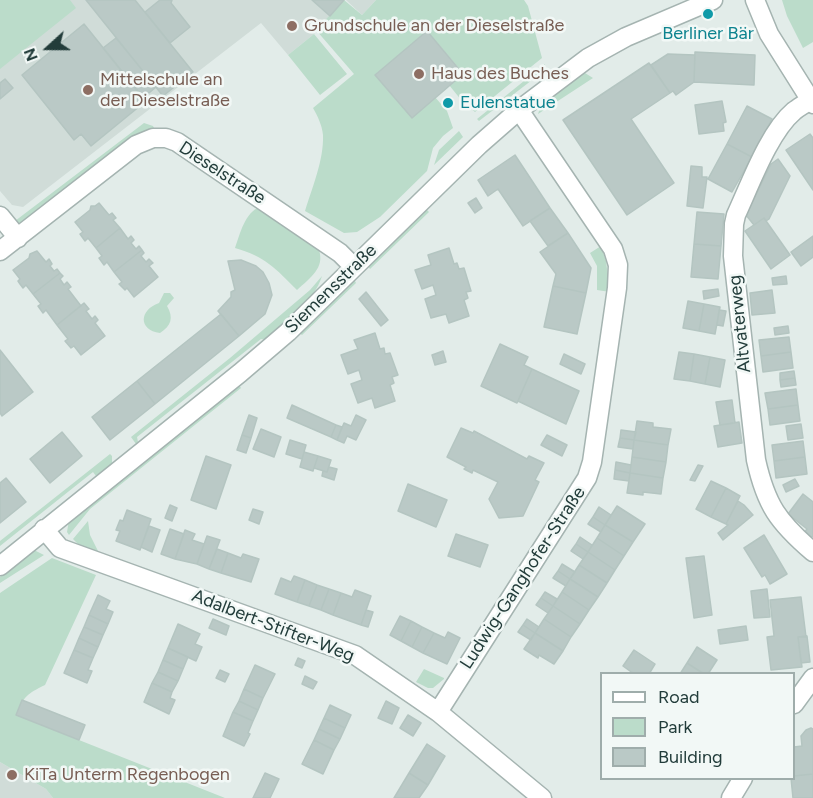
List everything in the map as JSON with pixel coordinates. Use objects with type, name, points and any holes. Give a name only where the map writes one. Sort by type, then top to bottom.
[{"type":"street","name":"Siemensstraße","points":[[0,566],[288,332],[479,145],[519,110],[588,58],[626,37],[713,0]]},
{"type":"street","points":[[755,0],[769,34],[812,102]]},
{"type":"street","name":"Altvaterweg","points":[[812,102],[794,111],[784,122],[761,160],[736,215],[733,255],[734,284],[761,485],[782,522],[813,552]]},
{"type":"street","name":"Ludwig-Ganghofer-Straße","points":[[438,712],[587,478],[592,462],[617,288],[618,265],[613,249],[519,110]]},
{"type":"street","name":"Dieselstraße","points":[[0,251],[135,146],[153,138],[166,138],[177,141],[226,174],[340,253],[354,267]]},
{"type":"street","points":[[0,216],[18,238]]},
{"type":"street","name":"Adalbert-Stifter-Weg","points":[[44,529],[60,548],[348,651],[438,712],[542,798]]},
{"type":"street","points":[[795,704],[811,685]]},
{"type":"street","points":[[731,798],[742,780]]},
{"type":"shaded area","name":"Mittelschule an der Dieselstraße","points":[[0,0],[344,0],[314,34],[288,55],[261,23],[23,207],[12,205],[0,191]]},
{"type":"shaded area","name":"Grundschule an der Dieselstraße","points":[[346,0],[376,0],[362,15]]},
{"type":"shaded area","name":"KiTa Unterm Regenbogen","points":[[0,762],[46,789],[53,798],[0,798]]},
{"type":"green space","points":[[0,0],[70,0],[76,8],[0,69]]},
{"type":"green space","points":[[344,0],[362,15],[376,0],[524,0],[528,6],[542,58],[475,112],[449,85],[463,73],[427,31],[376,74],[411,117],[435,97],[447,111],[453,128],[433,148],[427,171],[380,217],[357,232],[344,233],[305,211],[317,174],[323,144],[322,128],[313,108],[354,74],[316,30]]},
{"type":"green space","points":[[782,0],[813,0],[813,42],[803,48],[787,16]]},
{"type":"green space","points":[[314,34],[347,74],[320,95],[288,55]]},
{"type":"green space","points":[[545,64],[545,70],[479,121],[477,119]]},
{"type":"green space","points":[[585,73],[593,78],[538,114],[545,102]]},
{"type":"green space","points":[[144,123],[153,126],[155,130],[134,136],[20,223],[15,221]]},
{"type":"green space","points":[[459,131],[463,137],[434,165],[439,150]]},
{"type":"green space","points":[[260,207],[319,250],[318,267],[297,290],[269,264],[255,255],[235,248],[247,218]]},
{"type":"green space","points":[[426,209],[429,212],[370,269],[368,266]]},
{"type":"green space","points":[[601,246],[606,261],[610,292],[597,290],[597,266],[590,253]]},
{"type":"green space","points":[[322,276],[313,294],[290,319],[266,340],[261,339],[137,437],[136,444],[131,437],[230,358],[310,290]]},
{"type":"green space","points":[[354,279],[356,283],[302,335],[299,333]]},
{"type":"green space","points":[[164,293],[170,293],[174,298],[167,306],[170,321],[167,328],[160,333],[148,328],[144,320],[148,310],[159,303]]},
{"type":"green space","points":[[239,385],[241,388],[90,509],[69,535],[67,532],[69,520]]},
{"type":"green space","points":[[110,454],[112,464],[96,476],[93,472],[0,546],[0,541]]},
{"type":"green space","points":[[88,521],[90,535],[99,553],[79,545],[73,539]]},
{"type":"green space","points":[[34,550],[44,555],[0,583],[0,577]]},
{"type":"green space","points":[[52,558],[96,575],[45,685],[27,696],[16,715],[225,798],[53,798],[46,789],[0,762],[0,593]]},
{"type":"green space","points":[[424,669],[444,679],[433,688],[416,682]]},
{"type":"building","points":[[86,0],[135,0],[193,72],[163,96]]},
{"type":"building","points":[[160,0],[172,0],[171,3],[190,27],[170,43],[145,12]]},
{"type":"building","points":[[312,0],[344,0],[330,16]]},
{"type":"building","points":[[84,24],[146,101],[91,146],[81,134],[74,140],[22,75]]},
{"type":"building","name":"Haus des Buches","points":[[427,31],[463,74],[412,118],[375,75]]},
{"type":"building","points":[[116,38],[156,87],[143,98],[103,48]]},
{"type":"building","points":[[695,52],[755,55],[754,85],[694,82]]},
{"type":"building","points":[[668,54],[695,55],[694,82],[676,95],[673,91],[670,93],[651,65]]},
{"type":"building","points":[[649,63],[670,93],[631,119],[674,183],[627,215],[563,120]]},
{"type":"building","points":[[5,79],[13,88],[0,99],[0,83]]},
{"type":"building","points":[[722,101],[726,122],[723,123],[724,131],[699,134],[695,105]]},
{"type":"building","points":[[747,106],[772,119],[752,157],[727,144]]},
{"type":"building","points":[[810,134],[813,138],[813,190],[786,150]]},
{"type":"building","points":[[727,144],[752,157],[732,192],[708,179]]},
{"type":"building","points":[[515,155],[550,208],[523,226],[498,189],[488,196],[478,180]]},
{"type":"building","points":[[778,159],[790,176],[769,219],[766,221],[764,218],[754,225],[746,215],[771,164]]},
{"type":"building","points":[[691,166],[702,167],[702,177],[707,177],[703,208],[687,206]]},
{"type":"building","points":[[476,198],[482,208],[475,213],[468,203]]},
{"type":"building","points":[[99,203],[109,215],[112,213],[116,218],[113,220],[120,228],[96,248],[88,238],[85,241],[80,234],[83,232],[75,222],[90,210],[91,206]]},
{"type":"building","points":[[550,208],[568,233],[548,246],[530,221]]},
{"type":"building","points":[[697,212],[724,214],[721,246],[694,244]]},
{"type":"building","points":[[764,218],[790,255],[771,269],[745,231]]},
{"type":"building","points":[[120,228],[128,239],[131,236],[134,240],[131,243],[136,249],[139,246],[142,250],[114,272],[107,262],[104,265],[99,258],[102,256],[96,248]]},
{"type":"building","points":[[568,233],[591,268],[586,293],[553,286],[556,274],[540,252]]},
{"type":"building","points":[[813,236],[813,257],[801,266],[791,252]]},
{"type":"building","points":[[694,244],[721,246],[718,279],[691,277]]},
{"type":"building","points":[[449,248],[454,264],[457,263],[459,269],[464,268],[471,291],[466,292],[468,298],[464,300],[469,316],[449,323],[446,314],[431,318],[425,299],[436,295],[433,285],[422,289],[415,270],[431,265],[428,255]]},
{"type":"building","points":[[142,250],[144,253],[141,256],[146,262],[149,259],[153,263],[149,266],[158,277],[134,297],[127,288],[125,290],[119,284],[122,282],[114,272]]},
{"type":"building","points":[[37,251],[46,262],[49,259],[54,271],[57,269],[60,273],[33,294],[26,285],[23,288],[13,270],[29,258],[30,254]]},
{"type":"building","points":[[241,260],[256,266],[263,272],[272,295],[265,314],[239,336],[218,311],[231,297],[231,292],[235,290],[228,261]]},
{"type":"building","points":[[60,273],[63,276],[60,279],[64,285],[67,282],[71,287],[68,289],[81,306],[57,325],[46,310],[43,313],[38,306],[41,304],[33,294]]},
{"type":"building","points":[[786,276],[787,284],[773,285],[772,278]]},
{"type":"building","points":[[553,286],[586,293],[577,334],[544,327]]},
{"type":"building","points":[[718,289],[719,296],[704,299],[703,291]]},
{"type":"building","points":[[772,290],[775,313],[752,315],[750,293]]},
{"type":"building","points":[[366,292],[388,320],[381,326],[359,299]]},
{"type":"building","points":[[688,301],[704,304],[699,331],[683,328]]},
{"type":"building","points":[[84,303],[92,319],[95,316],[98,320],[95,323],[105,336],[81,355],[74,346],[71,348],[65,341],[68,339],[57,325]]},
{"type":"building","points":[[704,304],[720,307],[715,334],[699,331]]},
{"type":"building","points":[[719,310],[726,311],[723,326],[717,325]]},
{"type":"building","points":[[221,314],[239,336],[155,404],[137,381]]},
{"type":"building","points":[[788,326],[789,333],[775,335],[774,328]]},
{"type":"building","points":[[375,333],[380,349],[384,348],[385,354],[390,353],[398,375],[392,377],[394,383],[390,385],[395,401],[375,408],[372,398],[358,403],[351,384],[362,380],[359,370],[348,374],[341,355],[358,349],[354,340]]},
{"type":"building","points":[[789,337],[791,352],[761,356],[759,340]]},
{"type":"building","points":[[500,344],[528,357],[524,365],[532,369],[517,403],[481,386]]},
{"type":"building","points":[[0,350],[33,392],[2,416],[0,413]]},
{"type":"building","points":[[443,351],[446,362],[435,365],[432,355]]},
{"type":"building","points":[[679,352],[694,354],[690,381],[674,379]]},
{"type":"building","points":[[791,352],[793,368],[763,372],[761,356]]},
{"type":"building","points":[[564,354],[585,364],[581,374],[560,364]]},
{"type":"building","points":[[694,354],[710,357],[705,384],[690,381]]},
{"type":"building","points":[[710,357],[725,360],[720,387],[705,384]]},
{"type":"building","points":[[532,369],[579,391],[566,424],[518,401]]},
{"type":"building","points":[[794,371],[795,378],[780,380],[780,373]]},
{"type":"building","points":[[795,378],[796,385],[781,387],[780,380]]},
{"type":"building","points":[[137,381],[155,404],[110,440],[92,417]]},
{"type":"building","points":[[796,389],[798,405],[768,409],[765,393]]},
{"type":"building","points":[[732,400],[735,423],[720,425],[716,402]]},
{"type":"building","points":[[292,405],[336,425],[331,437],[287,418]]},
{"type":"building","points":[[798,405],[800,421],[770,425],[768,409]]},
{"type":"building","points":[[249,415],[257,418],[251,438],[242,435]]},
{"type":"building","points":[[356,415],[366,420],[356,440],[347,436],[344,443],[337,440],[344,423],[351,426]]},
{"type":"building","points":[[637,421],[653,423],[653,427],[671,429],[668,445],[634,440]]},
{"type":"building","points":[[739,422],[742,443],[718,447],[714,426]]},
{"type":"building","points":[[801,424],[803,438],[788,440],[786,426]]},
{"type":"building","points":[[336,425],[342,427],[337,440],[331,437]]},
{"type":"building","points":[[461,428],[473,433],[474,431],[527,459],[529,456],[544,463],[535,480],[539,482],[523,516],[499,518],[489,499],[498,482],[473,470],[472,473],[464,469],[466,467],[447,457]]},
{"type":"building","points":[[261,429],[281,437],[274,457],[253,449]]},
{"type":"building","points":[[621,430],[636,432],[634,440],[620,438]]},
{"type":"building","points":[[62,432],[82,456],[50,483],[30,459]]},
{"type":"building","points":[[242,435],[251,438],[246,453],[237,450]]},
{"type":"building","points":[[547,435],[567,445],[562,456],[541,445]]},
{"type":"building","points":[[620,438],[634,440],[633,449],[618,447]]},
{"type":"building","points":[[290,440],[306,445],[302,459],[286,454]]},
{"type":"building","points":[[634,440],[668,445],[666,462],[632,457]]},
{"type":"building","points":[[803,441],[805,457],[774,461],[772,445]]},
{"type":"building","points":[[304,452],[318,456],[313,471],[300,467]]},
{"type":"building","points":[[206,456],[231,465],[216,509],[191,500]]},
{"type":"building","points":[[318,456],[331,460],[327,472],[314,468]]},
{"type":"building","points":[[632,457],[666,462],[663,478],[630,473]]},
{"type":"building","points":[[805,457],[807,474],[776,478],[774,461]]},
{"type":"building","points":[[616,462],[631,465],[630,473],[615,470]]},
{"type":"building","points":[[698,465],[703,466],[695,481],[690,480]]},
{"type":"building","points":[[329,467],[337,469],[334,480],[322,476],[323,471],[327,472]]},
{"type":"building","points":[[615,470],[630,473],[629,481],[614,479]]},
{"type":"building","points":[[630,473],[663,478],[661,494],[627,493]]},
{"type":"building","points":[[6,478],[26,502],[0,523],[0,483]]},
{"type":"building","points":[[795,479],[799,486],[786,492],[783,485]]},
{"type":"building","points":[[711,481],[726,488],[711,517],[696,509]]},
{"type":"building","points":[[408,484],[447,500],[436,527],[398,511]]},
{"type":"building","points":[[726,488],[740,496],[726,524],[711,517]]},
{"type":"building","points":[[803,494],[813,502],[813,536],[811,538],[804,533],[807,529],[788,514]]},
{"type":"building","points":[[738,501],[753,515],[723,540],[718,533],[728,525],[726,524]]},
{"type":"building","points":[[170,505],[177,508],[172,521],[165,518]]},
{"type":"building","points":[[617,506],[645,524],[633,542],[605,525]]},
{"type":"building","points":[[599,507],[611,515],[605,525],[593,517]]},
{"type":"building","points":[[253,509],[263,512],[259,524],[249,520]]},
{"type":"building","points":[[127,510],[151,519],[140,550],[116,541],[120,531],[116,530]]},
{"type":"building","points":[[593,517],[605,525],[601,532],[588,524]]},
{"type":"building","points":[[605,525],[633,542],[624,556],[597,538]]},
{"type":"building","points":[[149,526],[160,530],[152,552],[141,547]]},
{"type":"building","points":[[170,529],[184,534],[175,559],[161,554]]},
{"type":"building","points":[[185,530],[195,534],[192,540],[204,544],[197,564],[175,559]]},
{"type":"building","points":[[456,534],[488,545],[480,567],[448,556]]},
{"type":"building","points":[[764,535],[787,574],[770,584],[765,575],[762,577],[744,548]]},
{"type":"building","points":[[207,536],[220,540],[209,569],[197,564]]},
{"type":"building","points":[[580,537],[592,545],[588,552],[576,544]]},
{"type":"building","points":[[597,538],[624,556],[615,570],[588,552]]},
{"type":"building","points":[[576,544],[588,552],[583,559],[571,551]]},
{"type":"building","points":[[217,549],[228,553],[221,573],[209,569]]},
{"type":"building","points":[[588,552],[615,570],[607,583],[579,565]]},
{"type":"building","points":[[228,553],[241,558],[243,554],[259,559],[251,582],[221,573]]},
{"type":"building","points":[[704,556],[712,615],[694,618],[686,558]]},
{"type":"building","points":[[562,564],[575,572],[570,579],[558,571]]},
{"type":"building","points":[[579,565],[607,583],[598,597],[570,579]]},
{"type":"building","points":[[558,571],[570,579],[566,586],[553,578]]},
{"type":"building","points":[[294,576],[305,580],[297,602],[275,594],[281,578],[291,582]]},
{"type":"building","points":[[570,579],[598,597],[589,610],[562,592]]},
{"type":"building","points":[[305,580],[317,585],[309,606],[297,602]]},
{"type":"building","points":[[317,585],[329,589],[321,610],[309,606]]},
{"type":"building","points":[[329,589],[341,593],[333,615],[321,610]]},
{"type":"building","points":[[767,589],[770,617],[754,618],[751,591]]},
{"type":"building","points":[[355,590],[371,596],[361,625],[333,615],[341,593],[352,597]]},
{"type":"building","points":[[545,592],[557,599],[553,606],[541,598]]},
{"type":"building","points":[[562,592],[589,610],[580,624],[553,606]]},
{"type":"building","points":[[98,595],[110,601],[106,609],[113,612],[108,624],[89,615]]},
{"type":"building","points":[[801,597],[806,637],[798,637],[802,667],[771,670],[767,637],[774,636],[770,600]]},
{"type":"building","points":[[541,598],[553,606],[548,613],[536,605]]},
{"type":"building","points":[[553,606],[580,624],[571,637],[544,619]]},
{"type":"building","points":[[366,610],[373,612],[368,627],[361,625]]},
{"type":"building","points":[[89,615],[108,624],[103,635],[84,627]]},
{"type":"building","points":[[400,616],[411,621],[401,641],[390,635]]},
{"type":"building","points":[[213,619],[229,626],[226,635],[209,628]]},
{"type":"building","points":[[527,619],[539,627],[535,633],[523,625]]},
{"type":"building","points":[[544,619],[571,637],[563,651],[535,633]]},
{"type":"building","points":[[411,621],[422,627],[412,647],[401,641]]},
{"type":"building","points":[[178,624],[200,634],[195,644],[202,647],[196,661],[168,648]]},
{"type":"building","points":[[523,625],[535,633],[531,640],[518,632]]},
{"type":"building","points":[[746,626],[748,640],[720,644],[718,630]]},
{"type":"building","points":[[84,627],[103,635],[98,647],[79,638]]},
{"type":"building","points":[[422,627],[434,633],[423,653],[412,647]]},
{"type":"building","points":[[448,632],[460,638],[447,664],[423,653],[434,633],[445,638]]},
{"type":"building","points":[[535,633],[563,651],[554,664],[524,649]]},
{"type":"building","points":[[807,636],[810,662],[801,663],[798,637]]},
{"type":"building","points":[[79,638],[98,647],[93,658],[74,650]]},
{"type":"building","points":[[697,647],[717,660],[709,672],[701,672],[687,663]]},
{"type":"building","points":[[168,648],[188,657],[183,669],[163,660]]},
{"type":"building","points":[[74,650],[93,658],[88,670],[92,671],[87,683],[64,673]]},
{"type":"building","points":[[634,650],[655,664],[650,672],[631,672],[623,666]]},
{"type":"building","points":[[298,658],[305,661],[302,668],[295,665]]},
{"type":"building","points":[[163,660],[183,669],[178,681],[158,672]]},
{"type":"building","points":[[687,663],[701,672],[681,672]]},
{"type":"building","points":[[255,665],[275,674],[263,698],[244,689]]},
{"type":"building","points":[[220,670],[229,674],[225,682],[216,678]]},
{"type":"building","points":[[158,672],[178,681],[172,692],[152,683]]},
{"type":"building","points":[[305,676],[317,682],[313,689],[302,684]]},
{"type":"building","points":[[152,683],[172,692],[170,698],[175,700],[169,714],[144,702]]},
{"type":"building","points":[[244,689],[263,698],[258,710],[239,701]]},
{"type":"building","points":[[22,700],[85,725],[79,740],[16,715]]},
{"type":"building","points":[[239,701],[258,710],[253,721],[233,712]]},
{"type":"building","points":[[386,701],[399,708],[392,724],[378,718]]},
{"type":"building","points":[[330,705],[351,715],[345,728],[324,718]]},
{"type":"building","points":[[233,712],[253,721],[244,746],[223,736]]},
{"type":"building","points":[[408,715],[421,723],[413,736],[400,728]]},
{"type":"building","points":[[324,718],[345,728],[340,739],[319,729]]},
{"type":"building","points":[[319,729],[340,739],[334,750],[314,740]]},
{"type":"building","points":[[813,729],[813,774],[795,776],[795,747],[802,746],[801,736],[806,730]]},
{"type":"building","points":[[314,740],[334,750],[323,774],[302,764]]},
{"type":"building","points":[[427,744],[445,756],[428,785],[409,773]]},
{"type":"building","points":[[265,773],[279,779],[270,798],[253,798]]},
{"type":"building","points":[[409,773],[428,785],[419,798],[394,798]]},
{"type":"building","points":[[813,774],[813,798],[793,798],[791,780],[795,780],[795,776]]},
{"type":"place","name":"Berliner Bär","points":[[708,14]]},
{"type":"place","name":"Grundschule an der Dieselstraße","points":[[292,26]]},
{"type":"place","name":"Haus des Buches","points":[[419,74]]},
{"type":"place","name":"Mittelschule an der Dieselstraße","points":[[88,90]]},
{"type":"place","name":"Eulenstatue","points":[[448,103]]},
{"type":"place","name":"KiTa Unterm Regenbogen","points":[[12,775]]}]
